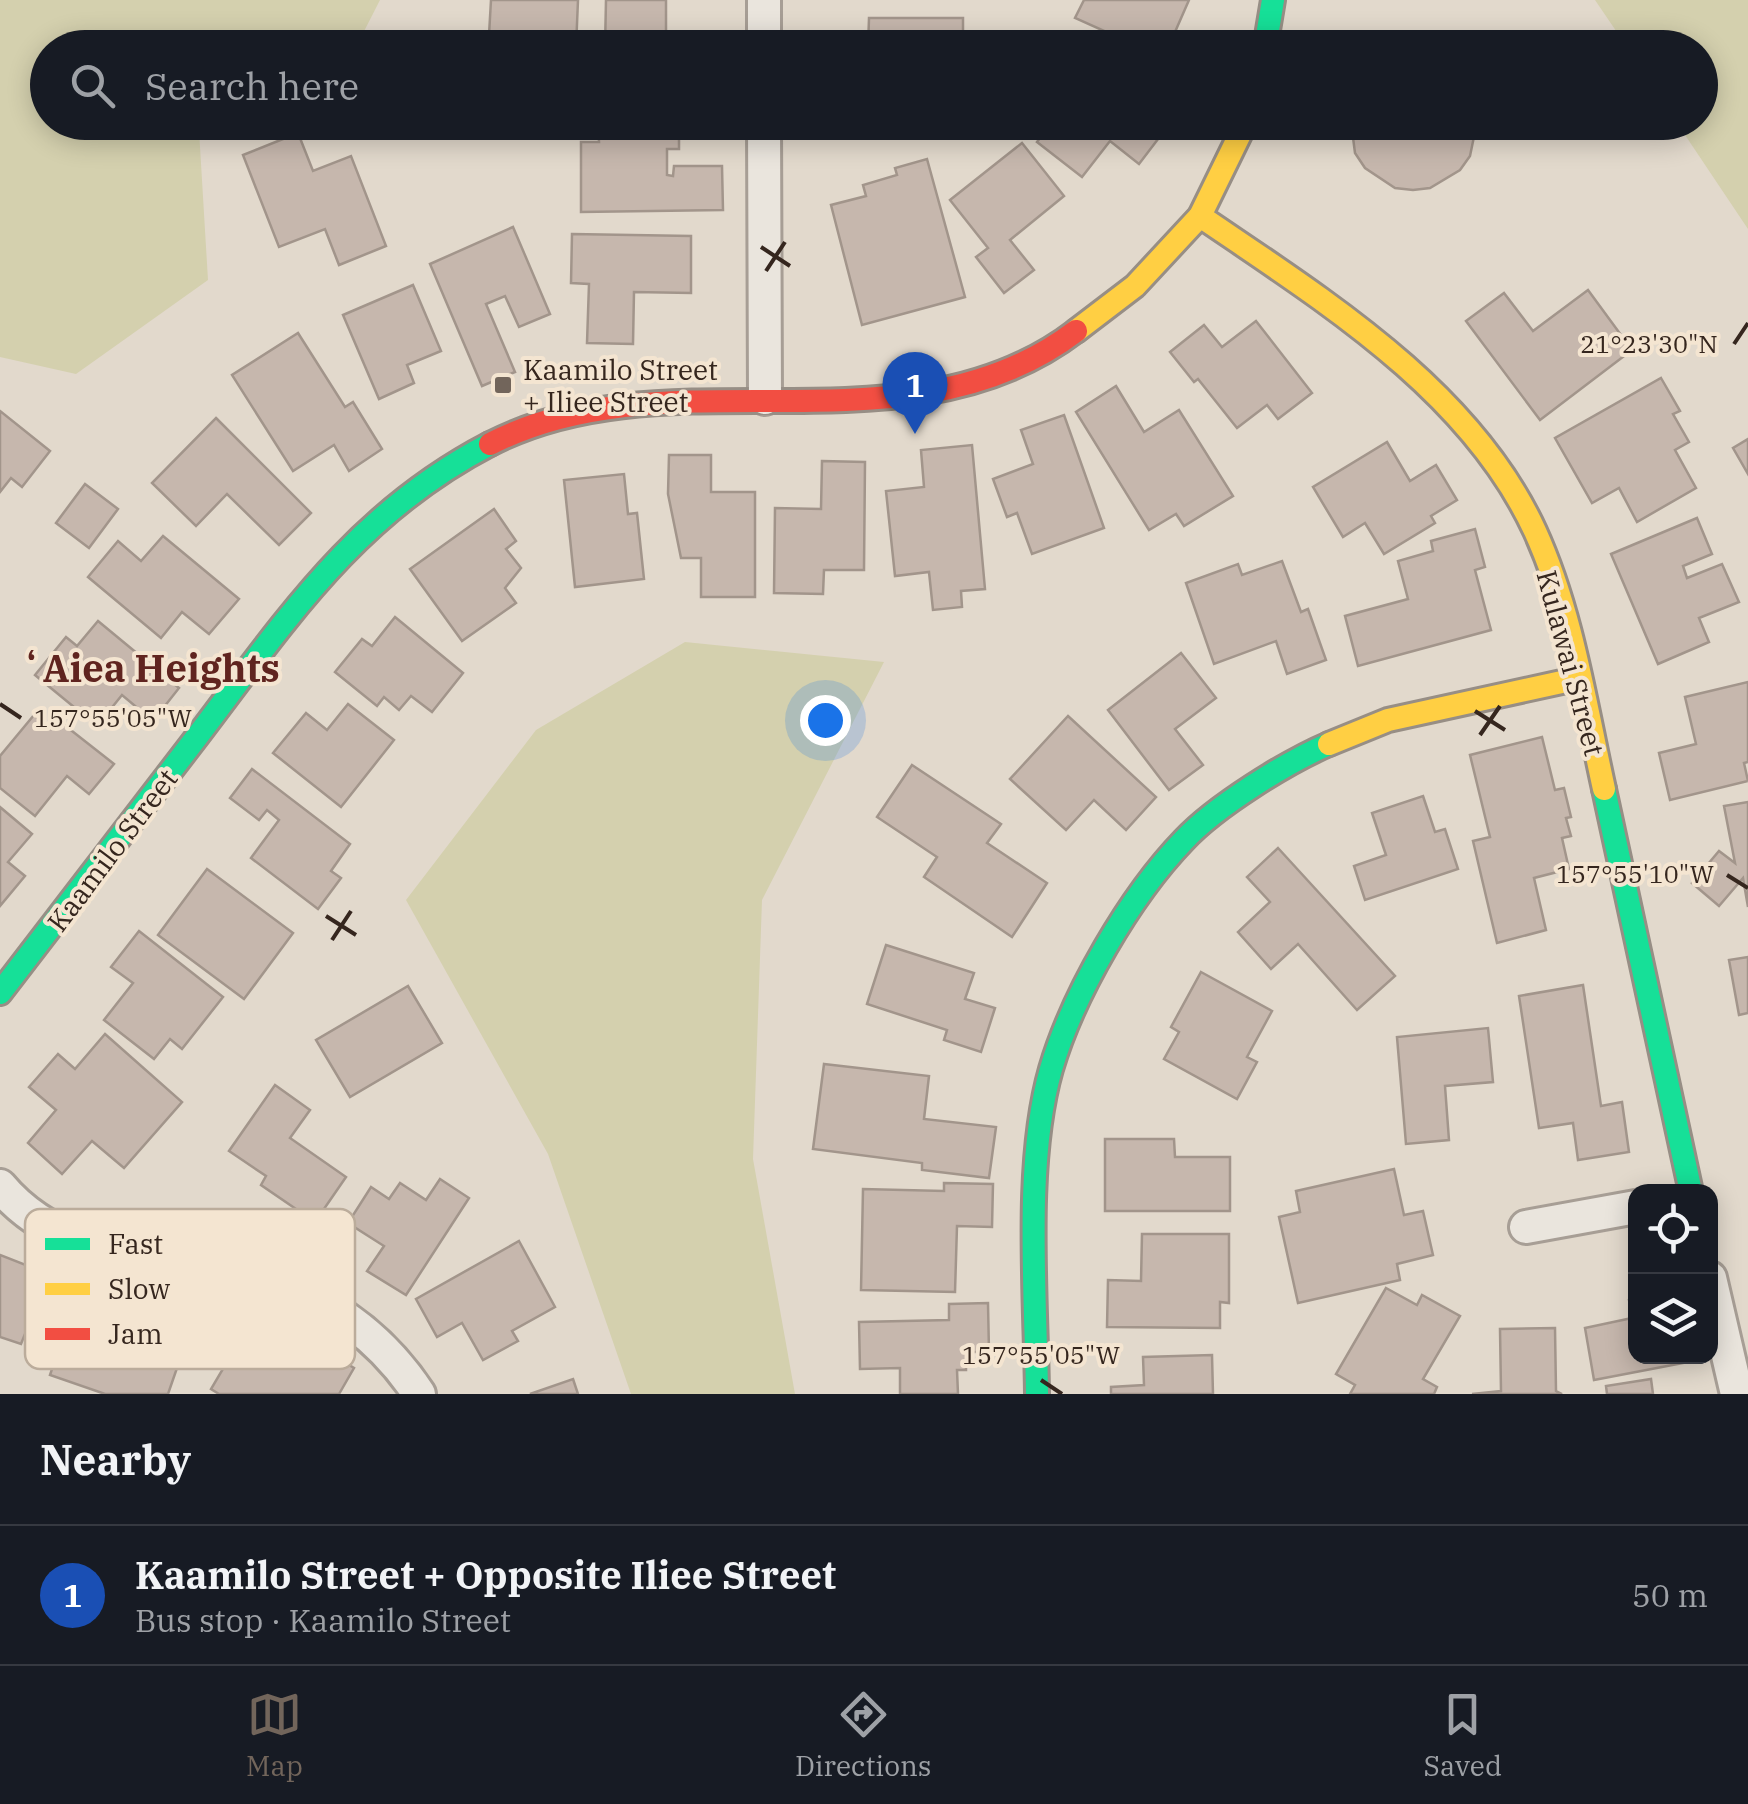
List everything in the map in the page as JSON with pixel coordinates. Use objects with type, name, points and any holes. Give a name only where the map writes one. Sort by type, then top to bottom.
[{"type":"street","points":[[764,0],[764,30]]},
{"type":"street","points":[[1268,30],[1273,0]]},
{"type":"street","points":[[764,140],[765,398]]},
{"type":"street","name":"Kaamilo Street","points":[[0,994],[297,606],[372,522],[442,468],[522,427],[616,404],[898,398],[986,378],[1067,338],[1135,286],[1200,216],[1237,140]]},
{"type":"street","name":"Kulawai Street","points":[[1200,216],[1360,325],[1450,410],[1520,503],[1556,592],[1580,678],[1689,1184]]},
{"type":"street","points":[[1037,1394],[1034,1186],[1051,1069],[1091,976],[1133,906],[1186,838],[1292,760],[1388,720],[1580,678]]},
{"type":"street","points":[[0,1186],[30,1209]]},
{"type":"street","points":[[1526,1227],[1628,1208]]},
{"type":"street","points":[[1718,1311],[1738,1394]]},
{"type":"street","points":[[355,1325],[376,1341],[419,1394]]},
{"type":"shaded area","points":[[0,0],[380,0],[365,30],[30,30],[30,140],[200,140],[208,280],[76,374],[0,357]]},
{"type":"shaded area","points":[[1595,0],[1748,0],[1748,229],[1688,140],[1718,140],[1718,30],[1615,30]]},
{"type":"shaded area","points":[[685,642],[884,662],[762,900],[753,1159],[795,1394],[631,1394],[548,1154],[406,900],[536,730]]},
{"type":"building","points":[[491,0],[578,0],[577,30],[489,30]]},
{"type":"building","points":[[606,0],[666,0],[666,30],[605,30]]},
{"type":"building","points":[[1084,0],[1189,0],[1176,30],[1102,30],[1075,18]]},
{"type":"building","points":[[869,18],[963,18],[963,30],[869,30]]},
{"type":"building","points":[[280,140],[301,140],[313,171],[351,156],[386,246],[339,265],[325,229],[279,247],[243,155]]},
{"type":"building","points":[[679,140],[679,149],[667,149],[667,175],[673,176],[674,166],[722,166],[723,210],[581,212],[581,142]]},
{"type":"building","points":[[1157,140],[1139,164],[1110,141],[1082,177],[1037,142]]},
{"type":"building","points":[[1353,140],[1473,140],[1470,156],[1460,170],[1430,188],[1413,190],[1395,188],[1365,168],[1355,153]]},
{"type":"building","points":[[1022,143],[1064,196],[1010,240],[1034,270],[1004,293],[976,257],[988,248],[950,200]]},
{"type":"building","points":[[927,159],[965,297],[862,325],[831,205],[866,196],[863,185],[897,175],[895,168]]},
{"type":"building","points":[[513,227],[550,314],[519,327],[505,296],[486,304],[515,372],[482,386],[430,264]]},
{"type":"building","points":[[572,234],[691,236],[691,293],[634,292],[633,344],[587,343],[589,284],[571,283]]},
{"type":"building","points":[[413,285],[441,351],[407,365],[414,383],[379,399],[343,315]]},
{"type":"building","points":[[1588,290],[1632,350],[1540,420],[1466,321],[1504,293],[1533,331]]},
{"type":"building","points":[[1256,321],[1312,393],[1278,419],[1267,405],[1237,428],[1198,379],[1194,382],[1170,352],[1204,325],[1222,347]]},
{"type":"building","points":[[298,333],[345,407],[353,402],[382,449],[349,471],[334,445],[293,471],[232,375]]},
{"type":"building","points":[[1661,378],[1680,411],[1673,414],[1689,442],[1675,450],[1696,488],[1637,522],[1619,488],[1592,503],[1555,438]]},
{"type":"building","points":[[1116,386],[1144,432],[1179,410],[1233,496],[1184,526],[1176,514],[1149,530],[1076,412]]},
{"type":"building","points":[[0,411],[50,451],[22,487],[11,478],[0,492]]},
{"type":"building","points":[[1064,415],[1104,528],[1032,554],[1017,513],[1007,517],[993,479],[1033,464],[1021,430]]},
{"type":"building","points":[[216,418],[311,513],[279,545],[227,494],[196,526],[152,483]]},
{"type":"building","points":[[1748,439],[1748,474],[1733,448]]},
{"type":"building","points":[[1387,442],[1410,481],[1436,465],[1457,500],[1431,516],[1435,523],[1384,554],[1365,523],[1343,537],[1313,487]]},
{"type":"building","points":[[972,445],[985,589],[961,591],[962,607],[933,610],[929,572],[895,576],[886,491],[924,487],[921,450]]},
{"type":"building","points":[[669,455],[711,455],[711,492],[755,492],[755,597],[701,597],[701,558],[681,558],[668,494]]},
{"type":"building","points":[[822,461],[865,462],[864,570],[824,570],[823,594],[774,593],[775,508],[821,509]]},
{"type":"building","points":[[624,474],[628,514],[637,513],[644,579],[575,587],[564,480]]},
{"type":"building","points":[[85,484],[118,509],[89,548],[56,523]]},
{"type":"building","points":[[494,509],[516,541],[506,549],[521,568],[505,588],[516,603],[462,641],[410,569]]},
{"type":"building","points":[[1697,518],[1712,554],[1683,566],[1687,578],[1722,564],[1739,602],[1699,618],[1709,642],[1658,664],[1611,554]]},
{"type":"building","points":[[1475,529],[1485,567],[1475,570],[1491,630],[1358,666],[1345,616],[1408,599],[1398,561],[1433,551],[1431,541]]},
{"type":"building","points":[[163,536],[239,599],[209,634],[182,612],[161,638],[88,577],[118,541],[141,561]]},
{"type":"building","points":[[1282,561],[1301,612],[1308,609],[1326,660],[1287,674],[1276,641],[1214,664],[1186,583],[1238,564],[1242,575]]},
{"type":"building","points":[[395,617],[463,673],[432,712],[411,696],[399,710],[384,697],[377,706],[335,672],[362,639],[372,646]]},
{"type":"building","points":[[98,621],[179,688],[153,721],[122,695],[97,726],[35,675],[66,637],[77,646]]},
{"type":"building","points":[[1181,653],[1216,698],[1175,729],[1203,765],[1169,790],[1108,710]]},
{"type":"building","points":[[1748,682],[1748,762],[1744,763],[1748,781],[1670,800],[1659,753],[1696,744],[1685,697]]},
{"type":"building","points":[[348,704],[394,740],[341,807],[273,753],[306,713],[327,730]]},
{"type":"building","points":[[34,715],[51,729],[58,720],[114,764],[89,794],[67,776],[35,816],[0,788],[0,756]]},
{"type":"building","points":[[1068,716],[1156,797],[1126,830],[1094,800],[1066,830],[1010,779]]},
{"type":"building","points":[[1542,737],[1555,790],[1564,788],[1571,817],[1566,818],[1571,836],[1562,838],[1569,869],[1534,878],[1546,930],[1497,943],[1473,841],[1490,837],[1470,755]]},
{"type":"building","points":[[912,765],[1001,824],[987,843],[1047,883],[1012,937],[924,877],[937,857],[877,817]]},
{"type":"building","points":[[252,769],[350,844],[331,871],[341,878],[318,909],[251,858],[279,820],[267,810],[259,820],[230,798]]},
{"type":"building","points":[[1423,796],[1435,832],[1445,829],[1458,869],[1365,900],[1354,866],[1386,855],[1372,813]]},
{"type":"building","points":[[1748,802],[1748,907],[1743,878],[1719,906],[1692,883],[1719,851],[1735,863],[1724,806]]},
{"type":"building","points":[[0,807],[32,834],[8,862],[25,876],[0,906]]},
{"type":"building","points":[[1278,848],[1395,976],[1357,1010],[1298,944],[1271,969],[1238,932],[1270,902],[1247,877]]},
{"type":"building","points":[[207,869],[293,933],[244,999],[158,935]]},
{"type":"building","points":[[139,931],[223,997],[182,1049],[170,1039],[154,1059],[104,1020],[133,983],[111,967]]},
{"type":"building","points":[[886,945],[974,973],[965,999],[995,1008],[981,1052],[944,1040],[947,1030],[867,1004]]},
{"type":"building","points":[[1748,957],[1748,1013],[1739,1015],[1729,960]]},
{"type":"building","points":[[1201,972],[1272,1011],[1247,1057],[1257,1062],[1237,1099],[1164,1059],[1179,1032],[1171,1027]]},
{"type":"building","points":[[1583,985],[1601,1106],[1622,1102],[1629,1152],[1578,1160],[1573,1123],[1539,1128],[1519,996]]},
{"type":"building","points":[[408,986],[442,1043],[350,1097],[316,1040]]},
{"type":"building","points":[[1488,1028],[1493,1082],[1445,1086],[1449,1140],[1406,1144],[1397,1037]]},
{"type":"building","points":[[105,1034],[182,1102],[124,1168],[92,1141],[62,1174],[28,1143],[56,1110],[29,1087],[58,1054],[75,1069]]},
{"type":"building","points":[[824,1064],[929,1076],[924,1119],[996,1127],[989,1178],[922,1170],[922,1163],[813,1149]]},
{"type":"building","points":[[275,1085],[310,1110],[290,1138],[346,1177],[324,1209],[296,1209],[261,1185],[266,1176],[229,1151]]},
{"type":"building","points":[[1105,1139],[1174,1139],[1175,1157],[1230,1157],[1230,1211],[1105,1211]]},
{"type":"building","points":[[1394,1169],[1404,1215],[1423,1211],[1433,1255],[1397,1264],[1400,1280],[1298,1303],[1279,1217],[1300,1212],[1296,1191]]},
{"type":"building","points":[[440,1179],[469,1198],[406,1295],[367,1271],[384,1246],[355,1227],[355,1212],[371,1187],[389,1199],[400,1183],[426,1200]]},
{"type":"building","points":[[944,1183],[993,1184],[992,1227],[957,1226],[955,1292],[861,1290],[863,1189],[944,1191]]},
{"type":"building","points":[[1142,1234],[1229,1234],[1229,1303],[1220,1302],[1220,1328],[1107,1327],[1108,1280],[1141,1281]]},
{"type":"building","points":[[519,1241],[555,1307],[512,1331],[518,1341],[483,1360],[462,1323],[437,1337],[416,1299]]},
{"type":"building","points":[[0,1255],[25,1265],[25,1334],[21,1344],[0,1337]]},
{"type":"building","points":[[1386,1288],[1417,1305],[1422,1295],[1460,1316],[1423,1379],[1437,1387],[1434,1394],[1350,1394],[1355,1385],[1336,1374]]},
{"type":"building","points":[[988,1303],[989,1352],[966,1352],[966,1370],[957,1370],[958,1394],[900,1394],[900,1368],[860,1369],[859,1322],[949,1320],[949,1304]]},
{"type":"building","points":[[1628,1319],[1628,1364],[1678,1364],[1594,1380],[1585,1328]]},
{"type":"building","points":[[1555,1328],[1556,1391],[1562,1394],[1472,1394],[1501,1391],[1500,1329]]},
{"type":"building","points":[[1212,1355],[1213,1394],[1111,1394],[1111,1387],[1144,1385],[1143,1357]]},
{"type":"building","points":[[52,1369],[177,1369],[168,1394],[105,1394],[50,1375]]},
{"type":"building","points":[[223,1369],[353,1369],[339,1394],[219,1394],[211,1389]]},
{"type":"building","points":[[573,1379],[578,1394],[530,1394]]},
{"type":"building","points":[[1651,1379],[1653,1394],[1607,1394],[1606,1386]]},
{"type":"traffic: fast","points":[[1268,30],[1273,0]]},
{"type":"traffic: fast","points":[[0,993],[326,573],[400,503],[490,444]]},
{"type":"traffic: fast","points":[[1037,1394],[1037,1146],[1051,1069],[1073,1009],[1124,917],[1184,840],[1253,786],[1329,744]]},
{"type":"traffic: fast","points":[[1604,789],[1689,1184]]},
{"type":"traffic: slow","points":[[1076,331],[1135,286],[1200,216],[1237,140]]},
{"type":"traffic: slow","points":[[1200,216],[1343,315],[1389,352],[1473,434],[1507,480],[1535,531],[1559,593],[1604,789]]},
{"type":"traffic: slow","points":[[1329,744],[1388,720],[1580,678]]},
{"type":"traffic: jam","points":[[490,444],[560,417],[634,405],[864,399],[938,390],[1009,369],[1076,331]]},
{"type":"place","name":"Kaamilo Street + Iliee Street","points":[[503,385]]},
{"type":"place","name":"Kaamilo Street + Opposite Iliee Street","points":[[915,434]]},
{"type":"district","name":"ʻAiea Heights","points":[[150,667]]}]
